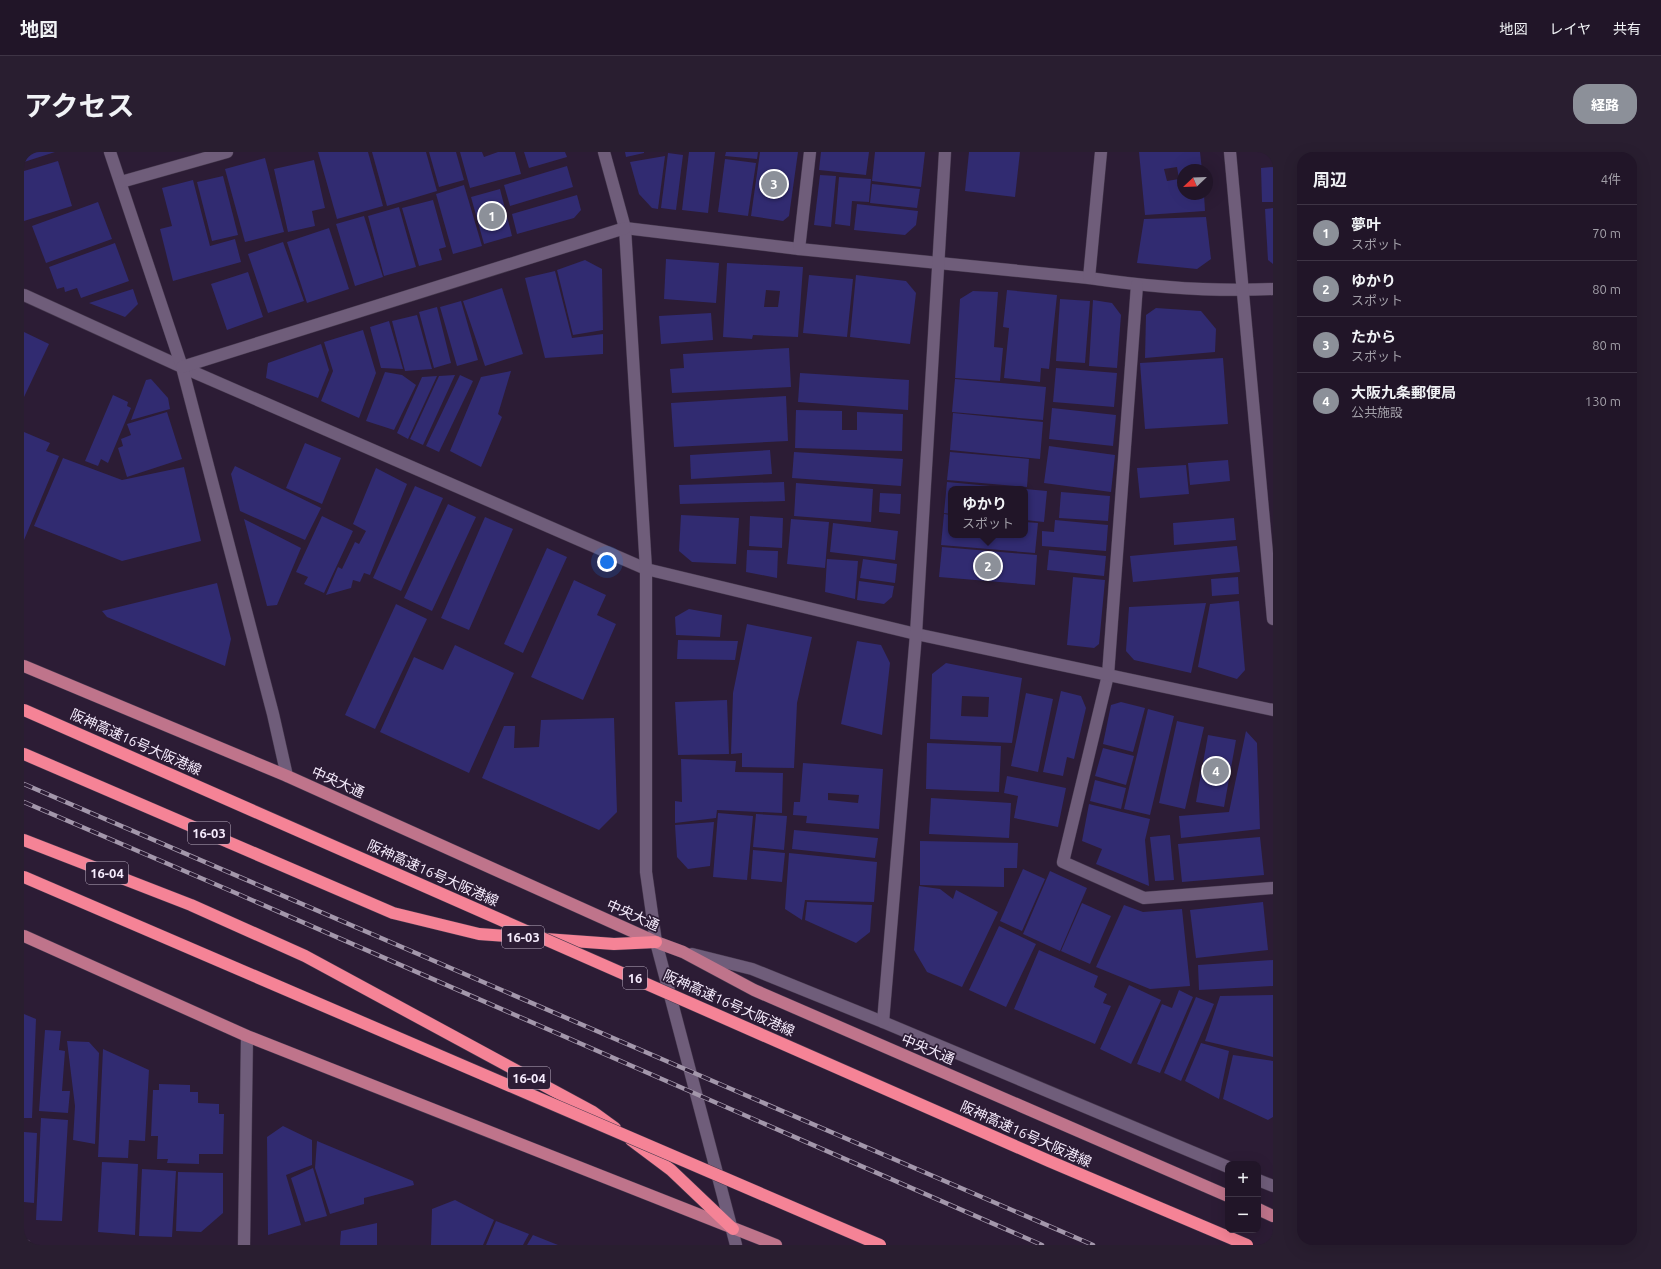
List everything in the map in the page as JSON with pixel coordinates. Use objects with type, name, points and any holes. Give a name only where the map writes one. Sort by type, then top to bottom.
[{"type":"highway","name":"阪神高速16号大阪港線","points":[[24,710],[1049,1161],[1248,1245]]},
{"type":"highway","name":"16-03","points":[[24,754],[393,913],[479,934],[614,944],[656,942]]},
{"type":"highway","name":"16-04","points":[[24,840],[191,905],[305,956],[593,1112],[671,1170],[733,1229]]},
{"type":"highway","points":[[24,877],[880,1245]]},
{"type":"main road","name":"中央大通","points":[[24,666],[287,776],[656,942],[683,952],[754,990],[1225,1195]]},
{"type":"main road","points":[[24,936],[247,1036],[776,1245]]},
{"type":"main road","points":[[1261,1210],[1273,1216]]},
{"type":"street","points":[[110,152],[182,367],[273,714],[287,776]]},
{"type":"street","points":[[121,182],[227,152]]},
{"type":"street","points":[[604,152],[625,228],[646,569],[646,872],[656,942],[736,1245]]},
{"type":"street","points":[[799,249],[810,152]]},
{"type":"street","points":[[884,1022],[916,634],[945,152]]},
{"type":"street","points":[[1090,278],[1101,152]]},
{"type":"street","points":[[1230,152],[1273,619]]},
{"type":"street","points":[[182,367],[625,228],[799,249],[1090,278],[1137,285],[1242,290],[1273,289]]},
{"type":"street","points":[[1137,285],[1108,675],[1063,862],[1144,898],[1273,888]]},
{"type":"street","points":[[24,295],[182,367],[646,569],[916,634],[1273,710]]},
{"type":"street","points":[[683,952],[752,969],[884,1022],[1225,1166]]},
{"type":"street","points":[[244,1245],[247,1036]]},
{"type":"street","points":[[1261,1181],[1273,1186]]},
{"type":"building","points":[[24,152],[55,152],[24,162]]},
{"type":"building","points":[[318,152],[368,152],[383,206],[337,219]]},
{"type":"building","points":[[372,152],[426,152],[437,191],[387,206]]},
{"type":"building","points":[[429,152],[456,152],[464,180],[439,187]]},
{"type":"building","points":[[460,152],[482,152],[484,157],[498,152],[515,152],[521,174],[470,188]]},
{"type":"building","points":[[524,152],[565,152],[567,157],[529,168]]},
{"type":"building","points":[[625,152],[644,152],[644,153],[626,157]]},
{"type":"building","points":[[689,152],[715,152],[708,213],[682,210]]},
{"type":"building","points":[[726,152],[758,152],[757,159],[725,156]]},
{"type":"building","points":[[760,152],[798,152],[789,216],[783,221],[751,216]]},
{"type":"building","points":[[821,152],[869,152],[866,175],[819,170]]},
{"type":"building","points":[[875,152],[925,152],[921,187],[872,181]]},
{"type":"building","points":[[969,152],[1020,152],[1015,197],[965,191]]},
{"type":"building","points":[[1139,152],[1200,152],[1201,164],[1177,164],[1177,167],[1164,169],[1167,181],[1177,179],[1177,200],[1204,200],[1205,211],[1145,215]]},
{"type":"building","points":[[668,153],[683,155],[676,210],[661,208]]},
{"type":"building","points":[[665,156],[658,209],[652,208],[639,194],[630,162]]},
{"type":"building","points":[[265,158],[284,232],[245,242],[225,169]]},
{"type":"building","points":[[725,159],[756,163],[748,216],[718,212]]},
{"type":"building","points":[[314,160],[325,208],[312,211],[315,226],[288,232],[274,169]]},
{"type":"building","points":[[58,161],[72,206],[24,221],[24,171]]},
{"type":"building","points":[[567,166],[573,187],[510,206],[504,185]]},
{"type":"building","points":[[1273,167],[1273,202],[1262,202],[1261,168]]},
{"type":"building","points":[[820,175],[836,176],[831,227],[814,225]]},
{"type":"building","points":[[223,176],[238,235],[212,241],[197,182]]},
{"type":"building","points":[[839,177],[871,179],[869,202],[852,201],[850,226],[835,224]]},
{"type":"building","points":[[193,180],[210,246],[235,239],[241,262],[173,281],[160,229],[172,226],[162,188]]},
{"type":"building","points":[[872,184],[920,189],[917,208],[870,203]]},
{"type":"building","points":[[464,185],[482,246],[453,254],[436,194]]},
{"type":"building","points":[[500,189],[512,236],[484,244],[471,197]]},
{"type":"building","points":[[577,195],[581,210],[574,218],[517,234],[512,214]]},
{"type":"building","points":[[433,200],[446,247],[439,249],[442,260],[419,266],[402,208]]},
{"type":"building","points":[[98,202],[112,239],[46,263],[32,226]]},
{"type":"building","points":[[857,204],[918,211],[916,225],[905,235],[854,230]]},
{"type":"building","points":[[399,207],[416,267],[384,276],[368,216]]},
{"type":"building","points":[[1273,208],[1273,264],[1268,260],[1265,209]]},
{"type":"building","points":[[364,216],[383,277],[355,286],[336,224]]},
{"type":"building","points":[[1206,217],[1211,259],[1197,269],[1137,263],[1144,219]]},
{"type":"building","points":[[329,228],[349,289],[307,303],[287,242]]},
{"type":"building","points":[[283,242],[304,301],[268,313],[248,254]]},
{"type":"building","points":[[115,243],[129,281],[81,298],[77,288],[65,292],[64,287],[57,289],[49,267]]},
{"type":"building","points":[[666,259],[719,263],[716,303],[664,299]]},
{"type":"building","points":[[585,260],[602,269],[603,330],[573,335],[557,270]]},
{"type":"building","points":[[727,263],[803,267],[798,337],[753,335],[752,339],[723,337]],"holes":[[[766,290],[780,291],[778,307],[764,307]]]},
{"type":"building","points":[[555,271],[572,338],[603,334],[603,354],[545,358],[525,278]]},
{"type":"building","points":[[248,272],[263,317],[227,330],[211,284]]},
{"type":"building","points":[[809,275],[853,279],[847,337],[803,333]]},
{"type":"building","points":[[856,275],[906,281],[916,293],[910,344],[850,337]]},
{"type":"building","points":[[502,288],[523,354],[485,366],[463,301]]},
{"type":"building","points":[[133,289],[138,304],[125,317],[89,303]]},
{"type":"building","points":[[1007,290],[1057,295],[1049,369],[1041,368],[1040,382],[1004,378],[1009,328],[1003,327]]},
{"type":"building","points":[[973,291],[998,292],[994,347],[1003,348],[1000,381],[955,378],[960,299]]},
{"type":"building","points":[[1060,299],[1090,301],[1085,363],[1056,361]]},
{"type":"building","points":[[1093,300],[1112,303],[1121,315],[1117,368],[1089,366]]},
{"type":"building","points":[[461,301],[478,360],[457,366],[440,307]]},
{"type":"building","points":[[437,307],[451,363],[434,368],[419,312]]},
{"type":"building","points":[[1156,308],[1201,311],[1216,329],[1215,352],[1145,358],[1146,315]]},
{"type":"building","points":[[711,313],[713,340],[661,344],[659,316]]},
{"type":"building","points":[[417,315],[432,369],[405,371],[392,321]]},
{"type":"building","points":[[389,321],[403,369],[381,368],[370,327]]},
{"type":"building","points":[[363,330],[376,373],[359,418],[321,401],[333,371],[324,342]]},
{"type":"building","points":[[24,332],[49,344],[24,397]]},
{"type":"building","points":[[321,344],[329,370],[318,398],[266,378],[268,363]]},
{"type":"building","points":[[789,348],[791,387],[672,393],[670,369],[684,368],[683,354]]},
{"type":"building","points":[[1223,358],[1228,424],[1145,429],[1140,363]]},
{"type":"building","points":[[1056,368],[1117,373],[1114,407],[1053,402]]},
{"type":"building","points":[[511,371],[498,414],[502,417],[481,467],[450,451],[481,377]]},
{"type":"building","points":[[385,372],[402,375],[416,385],[394,430],[366,421]]},
{"type":"building","points":[[800,373],[909,380],[908,410],[798,402]]},
{"type":"building","points":[[455,375],[423,445],[410,439],[439,376]]},
{"type":"building","points":[[460,375],[473,381],[439,452],[426,446]]},
{"type":"building","points":[[437,376],[408,439],[397,433],[422,377]]},
{"type":"building","points":[[151,379],[168,398],[170,409],[131,420],[146,380]]},
{"type":"building","points":[[955,379],[1046,387],[1043,420],[952,412]]},
{"type":"building","points":[[113,395],[128,402],[127,406],[131,408],[108,463],[101,459],[98,466],[85,461]]},
{"type":"building","points":[[786,396],[788,441],[674,447],[671,403]]},
{"type":"building","points":[[1052,408],[1116,415],[1113,446],[1049,439]]},
{"type":"building","points":[[796,410],[842,411],[842,430],[857,430],[857,412],[903,414],[902,451],[795,448]]},
{"type":"building","points":[[167,412],[182,459],[127,477],[118,448],[123,446],[121,439],[131,435],[127,424]]},
{"type":"building","points":[[953,413],[1043,422],[1040,459],[950,450]]},
{"type":"building","points":[[24,432],[50,443],[46,451],[59,456],[24,540]]},
{"type":"building","points":[[305,443],[341,458],[322,504],[286,488]]},
{"type":"building","points":[[1049,446],[1115,455],[1111,492],[1044,483]]},
{"type":"building","points":[[770,450],[772,474],[691,479],[690,455]]},
{"type":"building","points":[[794,452],[903,459],[901,486],[792,478]]},
{"type":"building","points":[[950,452],[1029,459],[1027,486],[947,480]]},
{"type":"building","points":[[63,458],[122,480],[184,467],[201,541],[122,561],[34,526]]},
{"type":"building","points":[[1228,460],[1230,481],[1190,485],[1188,463]]},
{"type":"building","points":[[1186,465],[1189,494],[1140,498],[1137,468]]},
{"type":"building","points":[[235,466],[321,508],[305,540],[240,511],[231,474]]},
{"type":"building","points":[[376,468],[407,484],[370,575],[364,573],[360,582],[353,580],[351,588],[326,595],[338,567],[342,569],[355,542],[359,544],[366,531],[353,524]]},
{"type":"building","points":[[784,482],[785,501],[680,504],[679,485]]},
{"type":"building","points":[[947,482],[990,486],[948,486],[948,514],[944,513]]},
{"type":"building","points":[[796,483],[873,489],[871,522],[794,516]]},
{"type":"building","points":[[415,486],[443,498],[401,591],[373,578]]},
{"type":"building","points":[[1028,489],[1047,491],[1044,522],[1028,520]]},
{"type":"building","points":[[1061,492],[1110,496],[1108,521],[1059,518]]},
{"type":"building","points":[[880,493],[901,494],[900,514],[879,512]]},
{"type":"building","points":[[448,504],[476,517],[432,611],[404,598]]},
{"type":"building","points":[[944,514],[948,515],[948,538],[1028,538],[1028,522],[1038,523],[1035,553],[941,545]]},
{"type":"building","points":[[681,515],[739,518],[736,564],[692,562],[679,551]]},
{"type":"building","points":[[322,516],[353,531],[324,593],[304,584],[308,577],[296,572]]},
{"type":"building","points":[[750,516],[783,518],[782,548],[749,546]]},
{"type":"building","points":[[485,517],[513,529],[469,630],[441,618]]},
{"type":"building","points":[[1234,518],[1236,540],[1174,545],[1173,523]]},
{"type":"building","points":[[244,519],[301,548],[277,605],[267,606]]},
{"type":"building","points":[[791,519],[829,522],[825,568],[787,564]]},
{"type":"building","points":[[1055,520],[1108,525],[1106,551],[1042,546],[1042,531],[1054,532]]},
{"type":"building","points":[[833,523],[898,531],[895,560],[830,552]]},
{"type":"building","points":[[1237,546],[1240,572],[1133,582],[1130,556]]},
{"type":"building","points":[[942,547],[1037,555],[1035,585],[939,577]]},
{"type":"building","points":[[547,548],[567,557],[523,653],[504,644]]},
{"type":"building","points":[[747,550],[778,551],[777,578],[746,572]]},
{"type":"building","points":[[1049,550],[1106,556],[1104,576],[1047,570]]},
{"type":"building","points":[[827,559],[858,561],[855,599],[825,592]]},
{"type":"building","points":[[863,559],[897,564],[895,583],[860,578]]},
{"type":"building","points":[[1073,577],[1105,580],[1099,644],[1094,648],[1067,645]]},
{"type":"building","points":[[1238,577],[1239,594],[1212,596],[1211,579]]},
{"type":"building","points":[[574,580],[606,595],[597,615],[616,624],[583,700],[531,677]]},
{"type":"building","points":[[859,581],[894,586],[892,597],[884,604],[857,600]]},
{"type":"building","points":[[217,583],[231,639],[225,666],[107,617],[102,611]]},
{"type":"building","points":[[1239,601],[1245,670],[1237,679],[1198,667],[1210,604]]},
{"type":"building","points":[[1206,603],[1191,673],[1134,660],[1126,651],[1129,607]]},
{"type":"building","points":[[396,604],[427,619],[375,729],[345,715]]},
{"type":"building","points":[[689,609],[722,615],[720,637],[676,635],[675,617]]},
{"type":"building","points":[[747,624],[812,637],[797,703],[794,768],[742,767],[742,753],[731,754],[733,693]]},
{"type":"building","points":[[678,640],[738,641],[735,660],[677,659]]},
{"type":"building","points":[[857,641],[881,645],[890,663],[882,735],[841,724]]},
{"type":"building","points":[[455,645],[514,673],[469,773],[380,732],[414,657],[443,670]]},
{"type":"building","points":[[946,663],[1022,678],[1012,743],[930,739],[932,674]],"holes":[[[962,696],[989,697],[988,717],[961,716]]]},
{"type":"building","points":[[1061,691],[1081,696],[1086,708],[1074,759],[1067,757],[1063,776],[1043,772]]},
{"type":"building","points":[[1026,693],[1053,699],[1038,772],[1011,766]]},
{"type":"building","points":[[727,700],[729,754],[678,755],[675,702]]},
{"type":"building","points":[[1121,702],[1145,708],[1133,752],[1103,744],[1111,705]]},
{"type":"building","points":[[1148,709],[1174,716],[1150,815],[1124,809]]},
{"type":"building","points":[[614,718],[617,812],[599,830],[482,778],[504,726],[515,726],[514,748],[539,747],[541,720]]},
{"type":"building","points":[[1177,721],[1204,727],[1185,809],[1159,803]]},
{"type":"building","points":[[1246,731],[1257,743],[1260,829],[1181,838],[1179,816],[1229,812]]},
{"type":"building","points":[[1208,735],[1236,740],[1224,807],[1196,802]]},
{"type":"building","points":[[927,743],[1001,746],[999,792],[926,789]]},
{"type":"building","points":[[1103,748],[1134,756],[1126,785],[1095,776]]},
{"type":"building","points":[[681,759],[736,761],[735,772],[783,773],[782,813],[717,810],[716,818],[675,823],[675,801],[682,802]]},
{"type":"building","points":[[803,763],[883,769],[879,829],[806,823],[807,816],[793,815],[794,802],[800,802]],"holes":[[[828,793],[859,795],[858,803],[828,800]]]},
{"type":"building","points":[[1007,776],[1066,788],[1058,827],[1014,818],[1018,796],[1004,793]]},
{"type":"building","points":[[1095,780],[1126,788],[1121,809],[1090,801]]},
{"type":"building","points":[[931,798],[1011,803],[1009,838],[929,834]]},
{"type":"building","points":[[1089,804],[1150,819],[1145,840],[1149,886],[1096,864],[1102,849],[1082,841]]},
{"type":"building","points":[[718,813],[753,816],[747,880],[713,877]]},
{"type":"building","points":[[756,814],[787,816],[784,850],[753,847]]},
{"type":"building","points":[[714,822],[710,866],[688,869],[677,857],[675,825]]},
{"type":"building","points":[[794,830],[878,838],[875,858],[792,849]]},
{"type":"building","points":[[1170,835],[1174,880],[1155,881],[1150,837]]},
{"type":"building","points":[[1260,837],[1264,875],[1182,882],[1178,844]]},
{"type":"building","points":[[920,841],[1018,843],[1017,868],[1004,868],[1004,887],[920,885]]},
{"type":"building","points":[[753,850],[785,853],[782,882],[751,879]]},
{"type":"building","points":[[789,853],[877,862],[874,902],[805,900],[802,920],[785,909]]},
{"type":"building","points":[[1023,869],[1045,879],[1022,931],[1000,921]]},
{"type":"building","points":[[1050,871],[1087,888],[1060,951],[1023,934]]},
{"type":"building","points":[[919,886],[940,889],[953,899],[956,890],[998,912],[962,987],[927,972],[914,950]]},
{"type":"building","points":[[807,902],[872,905],[870,932],[856,943],[805,920]]},
{"type":"building","points":[[1263,902],[1268,950],[1196,958],[1190,910]]},
{"type":"building","points":[[1082,903],[1111,916],[1090,964],[1061,951]]},
{"type":"building","points":[[1124,905],[1143,912],[1182,909],[1190,986],[1150,989],[1096,967]]},
{"type":"building","points":[[999,926],[1036,944],[1006,1007],[969,990]]},
{"type":"building","points":[[1039,950],[1098,976],[1094,987],[1107,994],[1103,1003],[1111,1006],[1095,1044],[1014,1009]]},
{"type":"building","points":[[1273,960],[1273,986],[1199,990],[1198,965]]},
{"type":"building","points":[[1129,985],[1161,1000],[1131,1064],[1100,1049]]},
{"type":"building","points":[[1179,990],[1193,997],[1160,1073],[1137,1064],[1162,1004],[1172,1008]]},
{"type":"building","points":[[1273,995],[1273,1057],[1205,1041],[1220,996]]},
{"type":"building","points":[[1196,997],[1214,1004],[1181,1081],[1164,1073]]},
{"type":"building","points":[[24,1014],[36,1019],[32,1118],[24,1118]]},
{"type":"building","points":[[45,1030],[61,1031],[59,1050],[65,1051],[62,1091],[70,1091],[68,1113],[39,1111]]},
{"type":"building","points":[[67,1041],[89,1042],[99,1053],[95,1144],[73,1140],[75,1106]]},
{"type":"building","points":[[1201,1043],[1229,1051],[1219,1099],[1185,1081]]},
{"type":"building","points":[[103,1049],[149,1070],[145,1141],[129,1140],[128,1158],[98,1157]]},
{"type":"building","points":[[1233,1055],[1273,1061],[1273,1117],[1268,1120],[1223,1099]]},
{"type":"building","points":[[159,1084],[190,1085],[190,1092],[198,1092],[198,1103],[219,1104],[219,1114],[224,1114],[223,1154],[199,1154],[199,1164],[167,1163],[168,1159],[157,1159],[158,1136],[151,1136],[153,1090],[159,1090]]},
{"type":"building","points":[[41,1118],[68,1120],[62,1221],[36,1220]]},
{"type":"building","points":[[283,1126],[312,1140],[312,1165],[286,1175],[301,1225],[268,1235],[267,1137]]},
{"type":"building","points":[[24,1132],[37,1133],[34,1203],[24,1202]]},
{"type":"building","points":[[317,1141],[413,1181],[414,1185],[364,1198],[364,1204],[330,1214],[315,1168]]},
{"type":"building","points":[[102,1162],[138,1164],[135,1235],[98,1232]]},
{"type":"building","points":[[313,1168],[327,1216],[305,1222],[291,1178]]},
{"type":"building","points":[[142,1169],[176,1171],[172,1237],[139,1236]]},
{"type":"building","points":[[178,1172],[223,1173],[223,1213],[201,1232],[176,1231]]},
{"type":"building","points":[[455,1200],[494,1220],[483,1245],[431,1245],[432,1209]]},
{"type":"building","points":[[496,1221],[529,1234],[523,1245],[486,1245]]},
{"type":"building","points":[[377,1223],[377,1245],[340,1245],[341,1231]]},
{"type":"building","points":[[533,1235],[558,1245],[527,1245]]},
{"type":"railway","points":[[24,784],[1093,1245]]},
{"type":"railway","points":[[24,802],[1042,1245]]},
{"type":"place","name":"たから","points":[[774,184]]},
{"type":"place","name":"夢叶","points":[[492,216]]},
{"type":"place","name":"ゆかり","points":[[988,566]]},
{"type":"place","name":"大阪九条郵便局","points":[[1216,771]]}]
